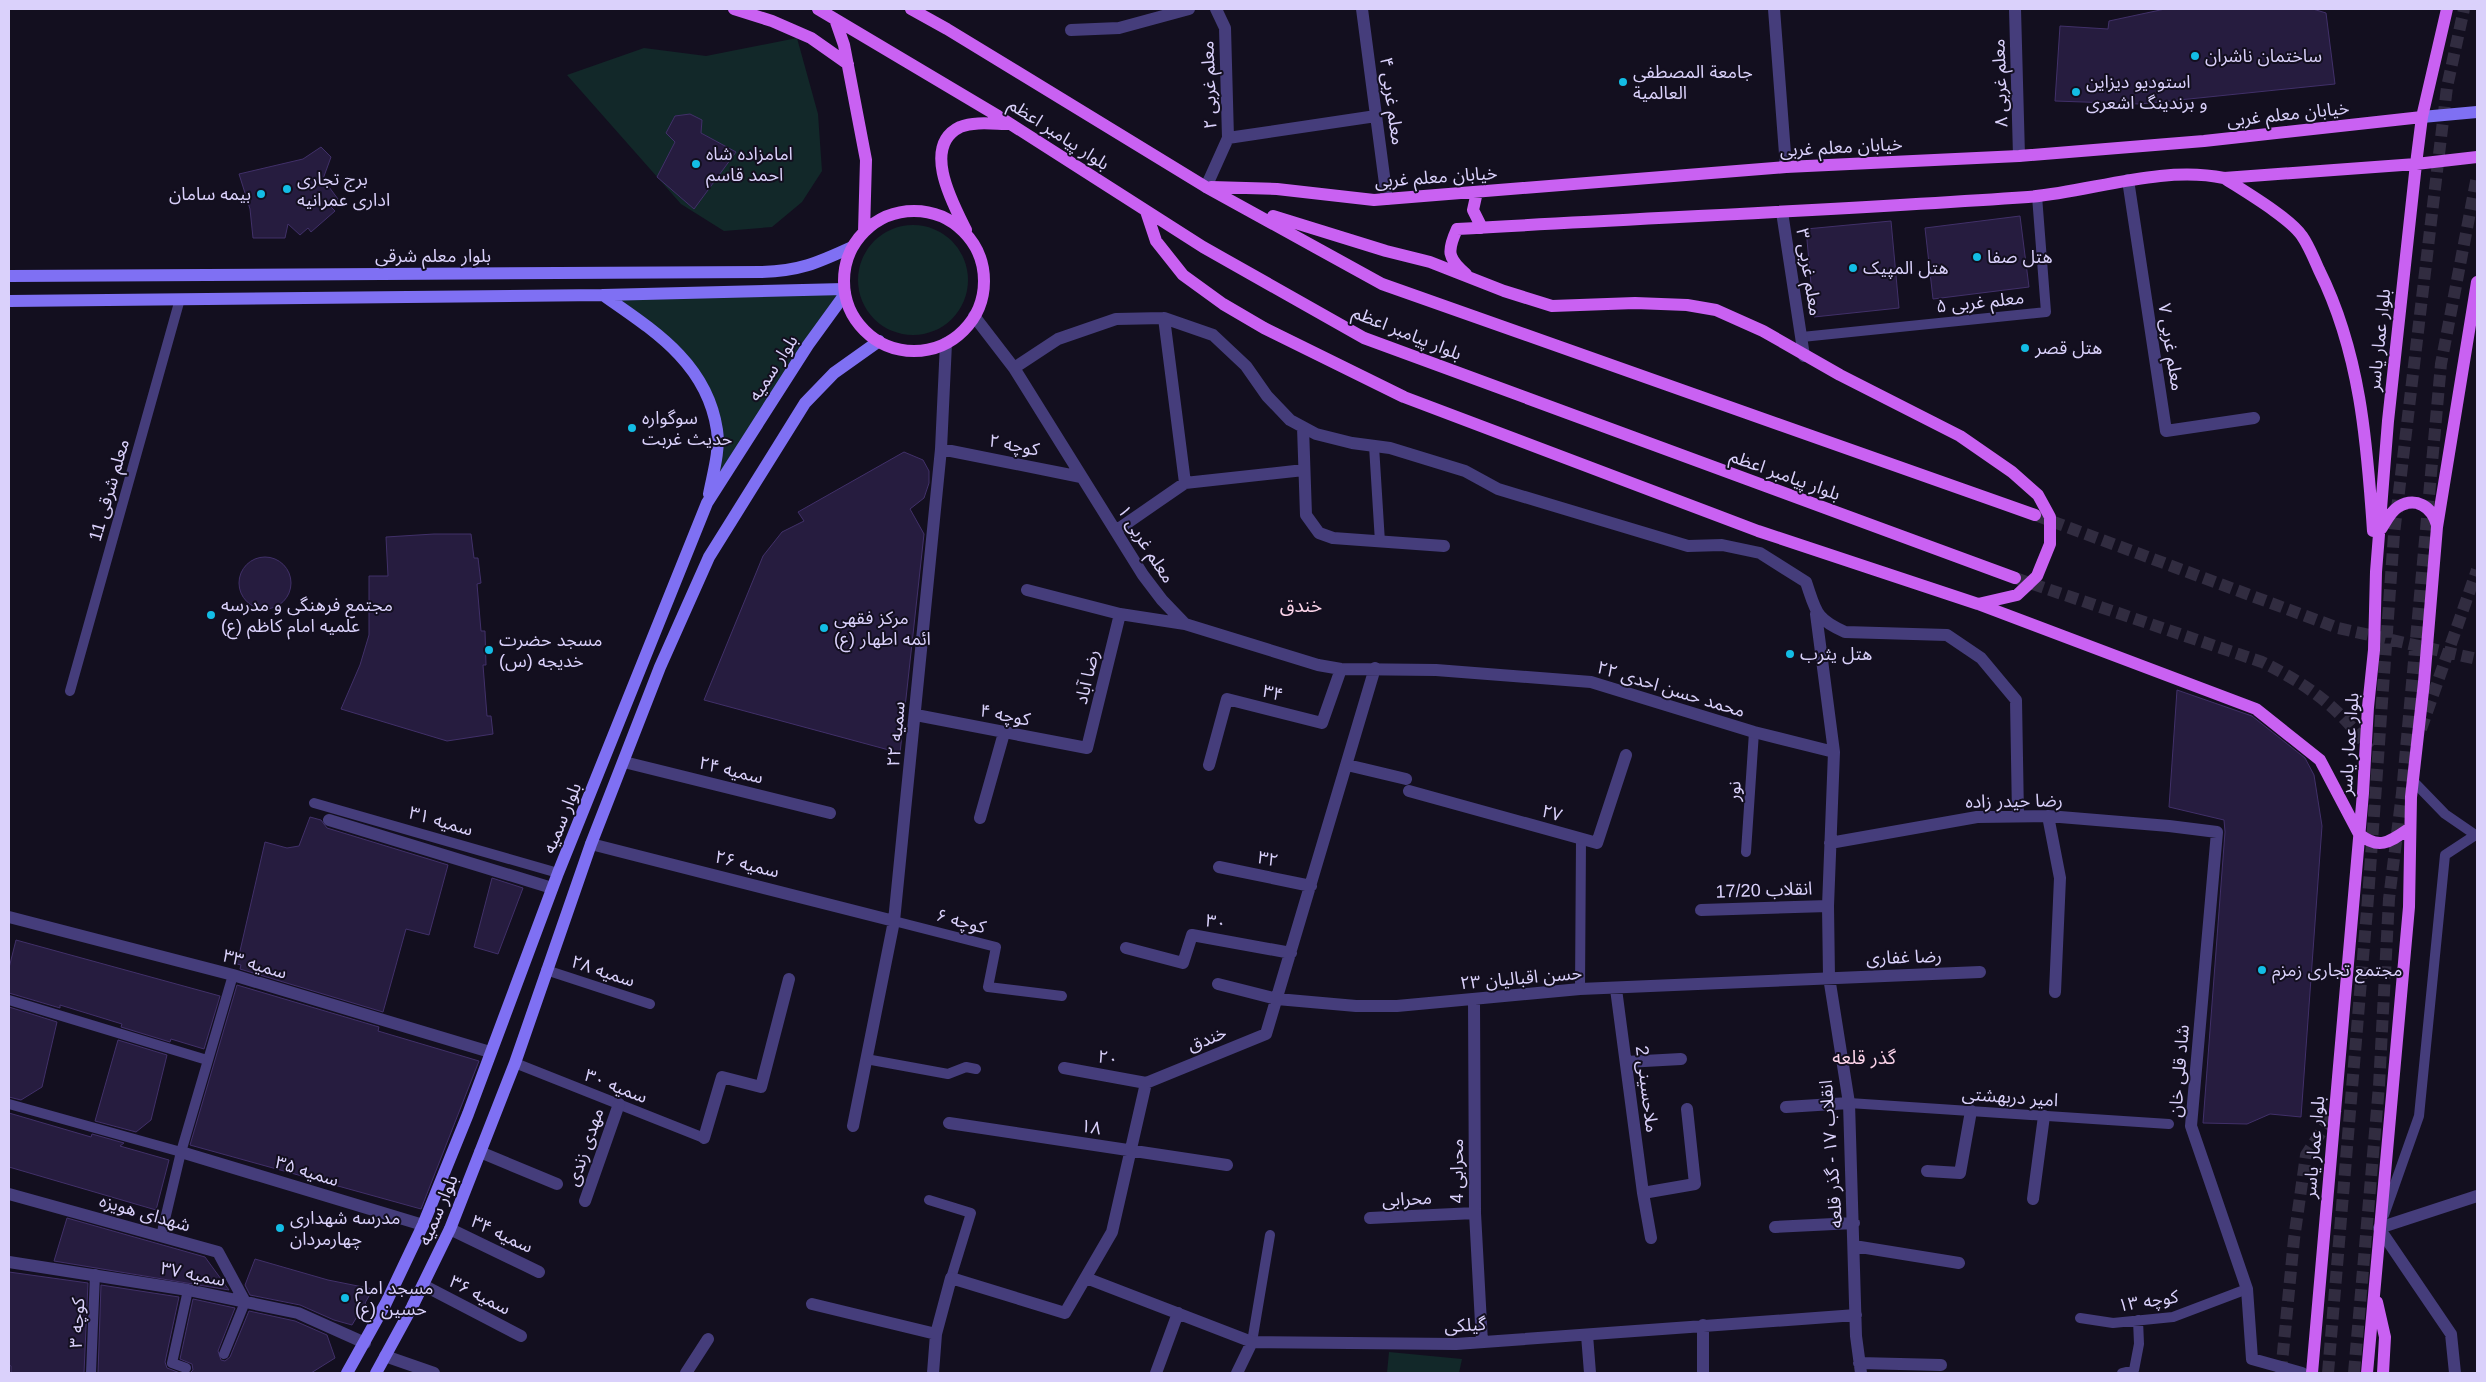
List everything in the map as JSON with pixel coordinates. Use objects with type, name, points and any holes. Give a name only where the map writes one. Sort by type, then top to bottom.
[{"type":"main road","points":[[734,9],[772,21],[811,38],[848,64]]},
{"type":"main road","name":"بلوار پیامبر اعظم","points":[[818,9],[1012,124],[1203,248],[1364,338],[2014,578]]},
{"type":"main road","name":"بلوار پیامبر اعظم","points":[[911,9],[947,28],[1206,187],[1248,208],[1382,284],[2035,515]]},
{"type":"main road","name":"بلوار عمار یاسر","points":[[2312,1373],[2374,650],[2376,572],[2388,421],[2422,118],[2447,9]]},
{"type":"main road","points":[[835,19],[848,64],[866,160],[864,232]]},
{"type":"main road","name":"خیابان معلم غربی","points":[[1206,187],[1277,189],[1374,200],[1786,167],[2019,156],[2204,140],[2477,112]]},
{"type":"main road","points":[[969,237],[955,223],[937,214],[918,210],[898,212],[880,220],[864,232],[852,247],[845,268],[845,292],[850,310],[862,328],[878,342],[901,350],[924,350],[946,343],[962,331],[974,316],[982,296],[984,275],[979,255],[949,196],[940,159],[946,141],[960,128],[977,124],[1012,124]]},
{"type":"main road","points":[[1466,274],[1455,265],[1450,256],[1450,244],[1457,229],[2037,196],[2128,180],[2206,174],[2224,178],[2416,164],[2477,157]]},
{"type":"main road","points":[[2224,178],[2275,212],[2302,235],[2330,292],[2355,368],[2367,439],[2376,572]]},
{"type":"main road","points":[[1477,192],[1473,210],[1482,228]]},
{"type":"main road","points":[[1248,208],[1386,251],[1430,262],[1466,274],[1504,292],[1552,306],[1687,305],[1716,310],[1763,331],[1804,356],[1960,436],[2012,472],[2038,495],[2050,517],[2050,544],[2037,576],[2017,594],[1978,604]]},
{"type":"main road","points":[[1146,211],[1156,241],[1182,275],[1223,304],[1264,328],[1404,398],[1758,531],[1978,604],[2256,709],[2320,760],[2359,834],[2366,840],[2377,844],[2390,842],[2410,828]]},
{"type":"main road","name":"بلوار معلم شرقی","points":[[9,276],[761,272],[790,271],[814,265],[852,247]]},
{"type":"main road","points":[[2367,1373],[2408,907],[2413,781],[2437,527],[2477,284]]},
{"type":"main road","points":[[9,301],[845,292]]},
{"type":"main road","name":"بلوار سمیه","points":[[347,1373],[365,1343],[423,1224],[558,872],[707,503],[808,344],[845,292]]},
{"type":"main road","points":[[602,295],[661,336],[682,355],[697,377],[709,401],[717,430],[716,460],[707,503]]},
{"type":"main road","name":"بلوار سمیه","points":[[376,1373],[423,1285],[450,1229],[515,1064],[591,844],[660,667],[709,556],[805,403],[834,374],[878,342]]},
{"type":"main road","points":[[2380,533],[2397,507],[2407,503],[2419,503],[2429,508],[2434,514],[2437,527]]},
{"type":"main road","points":[[2374,1290],[2385,1337],[2383,1373]]},
{"type":"street","points":[[1071,30],[1118,28],[1189,9]]},
{"type":"street","name":"معلم غربی ۲","points":[[1206,187],[1228,138],[1225,28],[1216,9]]},
{"type":"street","name":"معلم غربی ۴","points":[[1362,9],[1387,199]]},
{"type":"street","points":[[1774,9],[1786,167]]},
{"type":"street","name":"معلم غربی ۸","points":[[2015,9],[2019,156]]},
{"type":"street","points":[[1228,138],[1376,116]]},
{"type":"street","name":"معلم غربی ۷","points":[[2128,180],[2166,431],[2254,418]]},
{"type":"street","name":"معلم غربی ۳","points":[[1782,212],[1804,356]]},
{"type":"street","name":"معلم غربی ۱","points":[[974,316],[1014,368],[1081,477],[1117,530],[1143,575],[1162,600],[1185,624],[1318,665],[1341,669],[1375,668]]},
{"type":"street","points":[[1014,368],[1058,339],[1116,319],[1164,318],[1213,335],[1246,366],[1267,396],[1290,420],[1316,434],[1390,448],[1465,471],[1498,489],[1688,546],[1722,545],[1760,553],[1806,582],[1816,614],[1834,752],[1830,843]]},
{"type":"street","points":[[1164,318],[1185,483]]},
{"type":"street","name":"سمیه ۲۲","points":[[853,1126],[894,921],[916,715],[941,448],[946,343]]},
{"type":"street","points":[[1303,427],[1306,514],[1319,533],[1333,538],[1444,546]]},
{"type":"street","name":"کوچه ۲","points":[[941,448],[1081,477]]},
{"type":"street","points":[[1117,530],[1185,483],[1304,470]]},
{"type":"street","points":[[1027,590],[1120,614],[1185,624]]},
{"type":"street","name":"رضا آباد","points":[[1087,748],[1120,614]]},
{"type":"street","points":[[1816,614],[1830,625],[1845,632],[1947,635],[1981,658],[2016,700],[2018,816]]},
{"type":"street","name":"۲۲ محمد حسن احدی","points":[[1375,668],[1591,682],[1754,732],[1834,752]]},
{"type":"street","name":"خندق","points":[[1146,1083],[1266,1034],[1348,765],[1375,668]]},
{"type":"street","name":"۳۴","points":[[1209,765],[1227,699],[1322,723],[1341,669]]},
{"type":"street","name":"کوچه ۴","points":[[916,715],[1087,748]]},
{"type":"street","points":[[980,818],[1004,733]]},
{"type":"street","name":"۲۷","points":[[1348,765],[1581,840],[1597,843],[1626,755]]},
{"type":"street","name":"سمیه ۲۴","points":[[624,762],[830,813]]},
{"type":"street","points":[[2048,816],[2060,878],[2055,992]]},
{"type":"street","name":"رضا حیدر زاده","points":[[1830,843],[1977,817],[2048,816],[2170,826]]},
{"type":"street","name":"سمیه ۳۱","points":[[329,820],[552,888]]},
{"type":"street","name":"شاد قلی خان","points":[[2170,826],[2217,832],[2191,1126],[2248,1289],[2252,1359],[2302,1373]]},
{"type":"street","name":"انقلاب ۱۷ - گذر قلعه","points":[[1830,843],[1828,906],[1829,978],[1849,1103],[1856,1315],[1860,1368]]},
{"type":"street","name":"سمیه ۲۶","points":[[591,844],[894,921]]},
{"type":"street","name":"۳۲","points":[[1218,867],[1311,886]]},
{"type":"street","name":"انقلاب 17/20","points":[[1701,910],[1828,906]]},
{"type":"street","name":"سمیه ۳۳","points":[[9,917],[233,975],[490,1052]]},
{"type":"street","name":"۳۰","points":[[1126,948],[1183,963],[1192,935],[1291,953]]},
{"type":"street","name":"رضا غفاری","points":[[1829,978],[1980,972]]},
{"type":"street","name":"۲۳ حسن اقبالیان","points":[[1218,984],[1277,999],[1356,1006],[1410,1005],[1580,989],[1616,989],[1829,978]]},
{"type":"street","points":[[704,1138],[722,1076],[761,1087],[789,979]]},
{"type":"street","name":"ملاحسینی 2","points":[[1616,989],[1643,1193],[1651,1238]]},
{"type":"street","name":"محرابی 4","points":[[1474,1000],[1475,1213],[1482,1342]]},
{"type":"street","points":[[1626,1062],[1681,1059]]},
{"type":"street","name":"۲۰","points":[[1064,1068],[1146,1083]]},
{"type":"street","points":[[933,1373],[936,1334],[951,1278],[1064,1313],[1112,1232],[1146,1083]]},
{"type":"street","points":[[1786,1107],[1849,1103]]},
{"type":"street","name":"مهدی زندی","points":[[585,1201],[619,1104]]},
{"type":"street","points":[[1643,1193],[1695,1184],[1687,1108]]},
{"type":"street","points":[[1927,1171],[1960,1173],[1971,1111]]},
{"type":"street","points":[[2033,1199],[2044,1116]]},
{"type":"street","name":"۱۸","points":[[950,1123],[1227,1165]]},
{"type":"street","name":"سمیه ۳۵","points":[[181,1152],[423,1224]]},
{"type":"street","points":[[480,1152],[557,1184]]},
{"type":"street","name":"شهدای هویزه","points":[[9,1194],[218,1252],[245,1302]]},
{"type":"street","points":[[2455,1373],[2451,1334],[2379,1228],[2477,1196]]},
{"type":"street","name":"محرابی","points":[[1370,1218],[1475,1213]]},
{"type":"street","points":[[1775,1227],[1854,1223]]},
{"type":"street","name":"سمیه ۳۴","points":[[450,1229],[539,1272]]},
{"type":"street","points":[[1854,1246],[1959,1262]]},
{"type":"street","name":"سمیه ۳۷","points":[[9,1262],[188,1290],[298,1313],[365,1343]]},
{"type":"street","name":"گیلکی","points":[[1086,1278],[1252,1342],[1482,1342],[1856,1315]]},
{"type":"street","name":"سمیه ۳۶","points":[[423,1285],[521,1336]]},
{"type":"street","points":[[812,1304],[936,1334]]},
{"type":"street","points":[[1156,1373],[1178,1313]]},
{"type":"street","points":[[1703,1325],[1703,1373]]},
{"type":"street","points":[[1587,1335],[1590,1373]]},
{"type":"street","points":[[686,1373],[708,1339]]},
{"type":"street","points":[[1237,1373],[1252,1342]]},
{"type":"street","points":[[385,1356],[434,1373]]},
{"type":"street","points":[[1860,1368],[1941,1364]]},
{"type":"lane","name":"معلم غربی ۵","points":[[1802,337],[2046,312],[2037,196]]},
{"type":"lane","name":"معلم شرقی 11","points":[[70,691],[180,299]]},
{"type":"lane","points":[[1374,446],[1380,542]]},
{"type":"lane","name":"نور","points":[[1746,852],[1754,732]]},
{"type":"lane","points":[[2379,1228],[2419,1116],[2445,856],[2476,836],[2445,814],[2413,781]]},
{"type":"lane","name":"سمیه ۳۱","points":[[314,803],[558,872]]},
{"type":"lane","points":[[1580,989],[1581,840]]},
{"type":"lane","name":"کوچه ۶","points":[[894,921],[996,948],[988,987],[1062,996]]},
{"type":"lane","name":"سمیه ۲۸","points":[[546,970],[650,1004]]},
{"type":"lane","points":[[161,1236],[181,1152],[233,975]]},
{"type":"lane","points":[[9,1000],[207,1060]]},
{"type":"lane","points":[[866,1059],[948,1074],[966,1067],[976,1069]]},
{"type":"lane","name":"سمیه ۳۰","points":[[515,1064],[704,1138]]},
{"type":"lane","name":"امیر دربهشتی","points":[[1849,1103],[2169,1124]]},
{"type":"lane","points":[[9,1104],[181,1152]]},
{"type":"lane","points":[[929,1200],[971,1213],[951,1278]]},
{"type":"lane","points":[[1252,1342],[1270,1235]]},
{"type":"lane","name":"کوچه ۳","points":[[91,1373],[95,1274]]},
{"type":"lane","name":"کوچه ۱۳","points":[[2080,1318],[2113,1323],[2173,1317],[2248,1289]]},
{"type":"lane","points":[[186,1368],[172,1363],[188,1290]]},
{"type":"lane","points":[[224,1354],[245,1302]]},
{"type":"lane","points":[[2122,1373],[2134,1370],[2139,1344],[2138,1320]]},
{"type":"green space","name":"امامزاده شاه احمد قاسم","points":[[797,38],[818,114],[822,171],[802,202],[772,227],[724,231],[681,204],[567,75],[644,48],[706,56]]},
{"type":"green space","points":[[913,225],[924,226],[934,230],[952,241],[963,259],[967,269],[967,291],[963,301],[952,319],[934,330],[924,334],[913,335],[902,334],[892,330],[874,319],[863,301],[859,291],[858,280],[859,269],[863,259],[874,241],[892,230],[902,226]]},
{"type":"green space","points":[[843,292],[707,503],[717,430],[697,377],[603,295]]},
{"type":"green space","points":[[1389,1352],[1462,1359],[1459,1373],[1387,1373]]},
{"type":"building","name":"ساختمان ناشران","points":[[2165,9],[2313,9],[2326,13],[2335,84],[2140,104],[2055,101],[2060,26],[2108,29],[2109,21]]},
{"type":"building","name":"امامزاده شاه احمد قاسم","points":[[690,114],[702,120],[701,133],[736,152],[694,209],[657,177],[675,142],[666,133],[675,116]]},
{"type":"building","name":"برج تجاری اداری عمرانیه","points":[[321,147],[331,157],[323,179],[338,199],[330,206],[335,211],[311,232],[308,228],[300,235],[288,224],[285,238],[253,238],[250,209],[239,174],[303,159]]},
{"type":"building","name":"هتل صفا","points":[[2020,216],[2029,287],[1933,299],[1925,228]]},
{"type":"building","name":"هتل المپیک","points":[[1891,221],[1899,308],[1814,317],[1806,229]]},
{"type":"building","name":"مرکز فقهی ائمه اطهار (ع)","points":[[904,452],[923,460],[929,471],[929,483],[924,498],[910,509],[924,534],[900,753],[704,700],[763,556],[782,532],[804,521],[798,512]]},
{"type":"building","points":[[471,534],[474,558],[478,558],[481,583],[477,584],[481,631],[485,631],[486,665],[483,665],[487,716],[491,716],[493,734],[447,741],[341,709],[360,665],[369,635],[369,576],[388,576],[386,537]]},
{"type":"building","points":[[260,557],[270,557],[280,561],[287,568],[291,583],[287,598],[280,605],[270,609],[260,609],[250,605],[243,598],[239,588],[239,578],[243,568],[250,561]]},
{"type":"building","name":"مجتمع تجاری زمزم","points":[[2177,690],[2252,716],[2305,758],[2314,775],[2322,826],[2301,1117],[2270,1114],[2247,1124],[2203,1123],[2225,832],[2224,820],[2169,807]]},
{"type":"building","points":[[310,817],[321,820],[327,828],[448,865],[429,935],[406,929],[383,1012],[240,969],[241,965],[237,964],[265,842],[287,848],[299,846]]},
{"type":"building","points":[[492,878],[523,888],[498,954],[474,947]]},
{"type":"building","points":[[16,940],[220,996],[204,1049],[171,1039],[170,1042],[121,1027],[122,1024],[60,1005],[60,1008],[9,993],[9,968]]},
{"type":"building","points":[[237,985],[379,1027],[378,1031],[479,1061],[421,1209],[190,1145]]},
{"type":"building","points":[[9,1007],[57,1022],[42,1087],[21,1100],[9,1097]]},
{"type":"building","points":[[118,1040],[167,1055],[151,1120],[136,1132],[95,1121]]},
{"type":"building","points":[[9,1113],[91,1137],[92,1134],[124,1143],[120,1146],[169,1160],[156,1210],[9,1167]]},
{"type":"building","points":[[67,1218],[205,1257],[229,1290],[54,1261]]},
{"type":"building","points":[[255,1259],[328,1280],[373,1289],[365,1303],[368,1307],[361,1317],[358,1315],[352,1325],[334,1320],[300,1305],[250,1295],[245,1285]]},
{"type":"building","points":[[9,1272],[88,1283],[84,1373],[11,1373],[11,1366],[9,1365]]},
{"type":"building","points":[[101,1285],[179,1297],[165,1362],[167,1368],[180,1373],[98,1373]]},
{"type":"building","points":[[193,1299],[235,1308],[218,1351],[221,1360],[225,1361],[230,1357],[249,1311],[295,1321],[327,1335],[335,1358],[311,1373],[190,1373],[193,1370],[192,1364],[180,1359]]},
{"type":"tunnel","points":[[2328,1373],[2368,898],[2394,534],[2447,87],[2464,9]]},
{"type":"tunnel","points":[[2354,1373],[2379,1086],[2389,899],[2402,793],[2441,364],[2477,176]]},
{"type":"tunnel","points":[[2035,515],[2338,628],[2477,659]]},
{"type":"tunnel","points":[[2421,729],[2477,570]]},
{"type":"tunnel","points":[[2015,578],[2262,662],[2294,679],[2322,698],[2358,734],[2369,749]]},
{"type":"tunnel","points":[[2281,1373],[2294,1239],[2306,1155],[2337,1108]]},
{"type":"place","name":"ساختمان ناشران","points":[[2195,56]]},
{"type":"place","name":"جامعة المصطفی العالمیة","points":[[1623,82]]},
{"type":"place","name":"استودیو دیزاین و برندینگ اشعری","points":[[2076,92]]},
{"type":"place","name":"امامزاده شاه احمد قاسم","points":[[696,164]]},
{"type":"place","name":"برج تجاری اداری عمرانیه","points":[[287,189]]},
{"type":"place","name":"بیمه سامان","points":[[261,194]]},
{"type":"place","name":"هتل صفا","points":[[1977,257]]},
{"type":"place","name":"هتل المپیک","points":[[1853,268]]},
{"type":"place","name":"هتل قصر","points":[[2025,348]]},
{"type":"place","name":"سوگواره حدیث غربت","points":[[632,428]]},
{"type":"place","name":"مجتمع فرهنگی و مدرسه علمیه امام کاظم (ع)","points":[[211,615]]},
{"type":"place","name":"مرکز فقهی ائمه اطهار (ع)","points":[[824,628]]},
{"type":"place","name":"مسجد حضرت خدیجه (س)","points":[[489,650]]},
{"type":"place","name":"هتل یثرب","points":[[1790,654]]},
{"type":"place","name":"مجتمع تجاری زمزم","points":[[2262,970]]},
{"type":"place","name":"مدرسه شهداری چهارمردان","points":[[280,1228]]},
{"type":"place","name":"مسجد امام حسین (ع)","points":[[345,1298]]},
{"type":"district","name":"خندق","points":[[1301,605]]},
{"type":"district","name":"گذر قلعه","points":[[1864,1057]]}]
